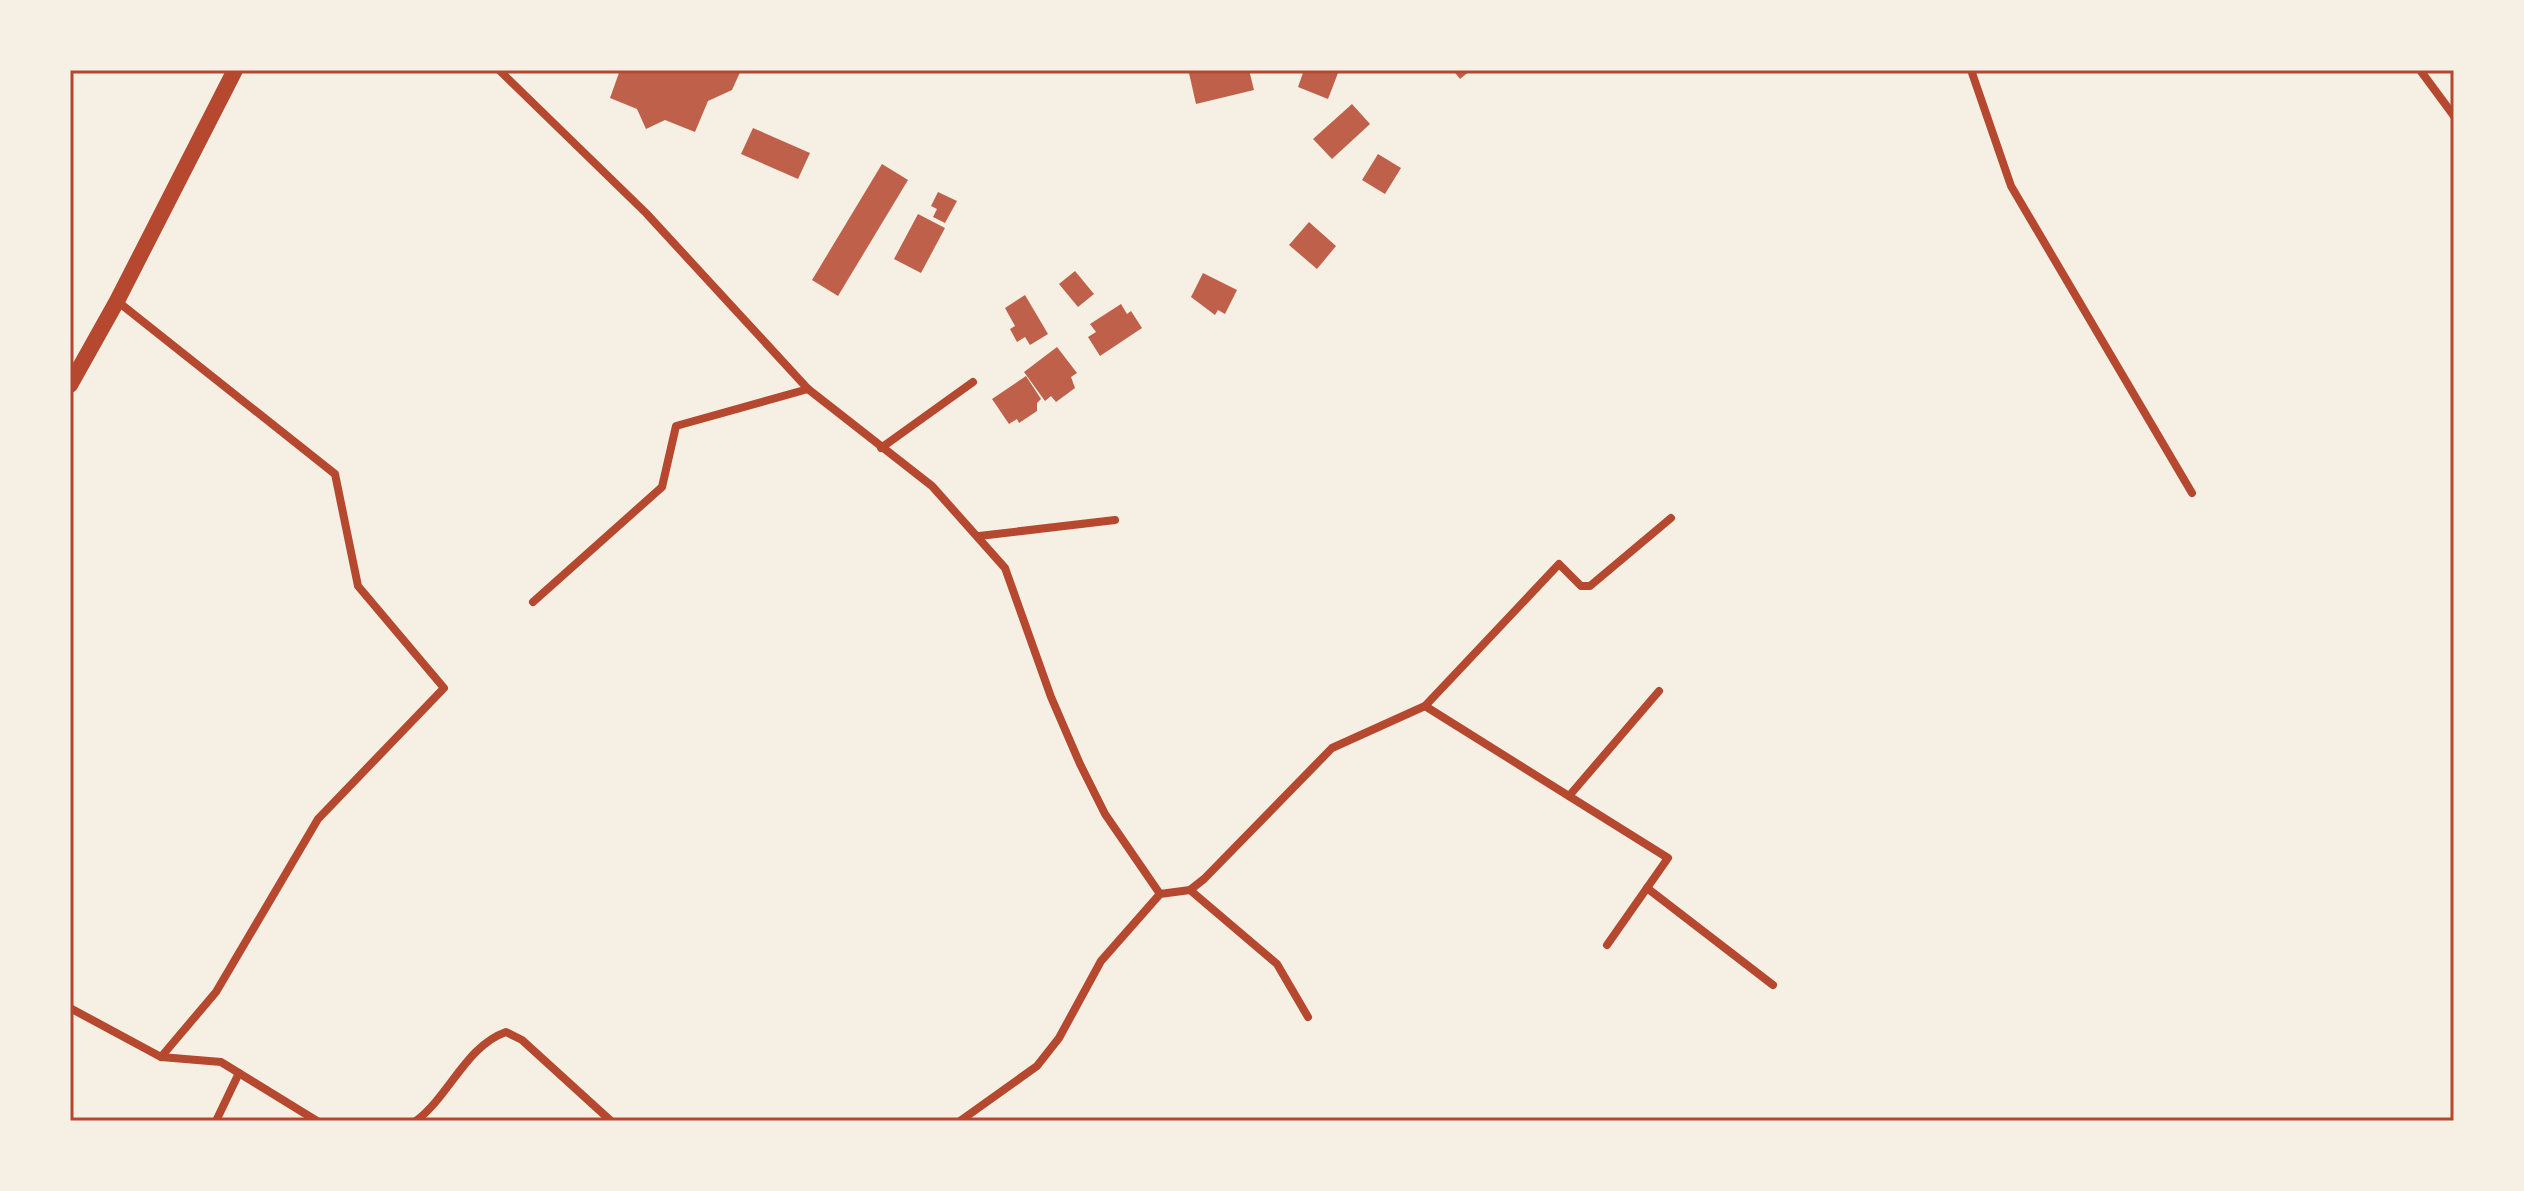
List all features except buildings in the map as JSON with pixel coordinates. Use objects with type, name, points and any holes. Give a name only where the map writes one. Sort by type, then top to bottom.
[{"type":"main road","points":[[70,385],[117,301],[235,70]]},
{"type":"street","points":[[499,70],[646,213],[808,389],[932,486],[1005,568],[1051,697],[1080,764],[1105,814],[1160,894]]},
{"type":"street","points":[[1971,70],[2011,186],[2192,493]]},
{"type":"street","points":[[2420,70],[2454,116]]},
{"type":"street","points":[[117,301],[335,474],[358,586],[444,688],[318,819],[216,992],[161,1057]]},
{"type":"street","points":[[881,448],[973,382]]},
{"type":"street","points":[[533,602],[662,487],[676,426],[808,389]]},
{"type":"street","points":[[960,1121],[1037,1066],[1059,1038],[1101,961],[1160,894],[1190,890],[1332,748],[1425,706],[1559,564],[1581,586],[1590,586],[1671,518]]},
{"type":"street","points":[[979,536],[1115,520]]},
{"type":"street","points":[[1569,796],[1659,691]]},
{"type":"street","points":[[1425,706],[1668,858],[1607,945]]},
{"type":"street","points":[[1647,888],[1773,985]]},
{"type":"street","points":[[1190,890],[1277,964],[1308,1017]]},
{"type":"street","points":[[70,1008],[161,1057],[221,1062],[317,1121]]},
{"type":"street","points":[[416,1121],[433,1108],[486,1039],[506,1032],[522,1040],[611,1121]]},
{"type":"street","points":[[216,1121],[239,1073]]}]
